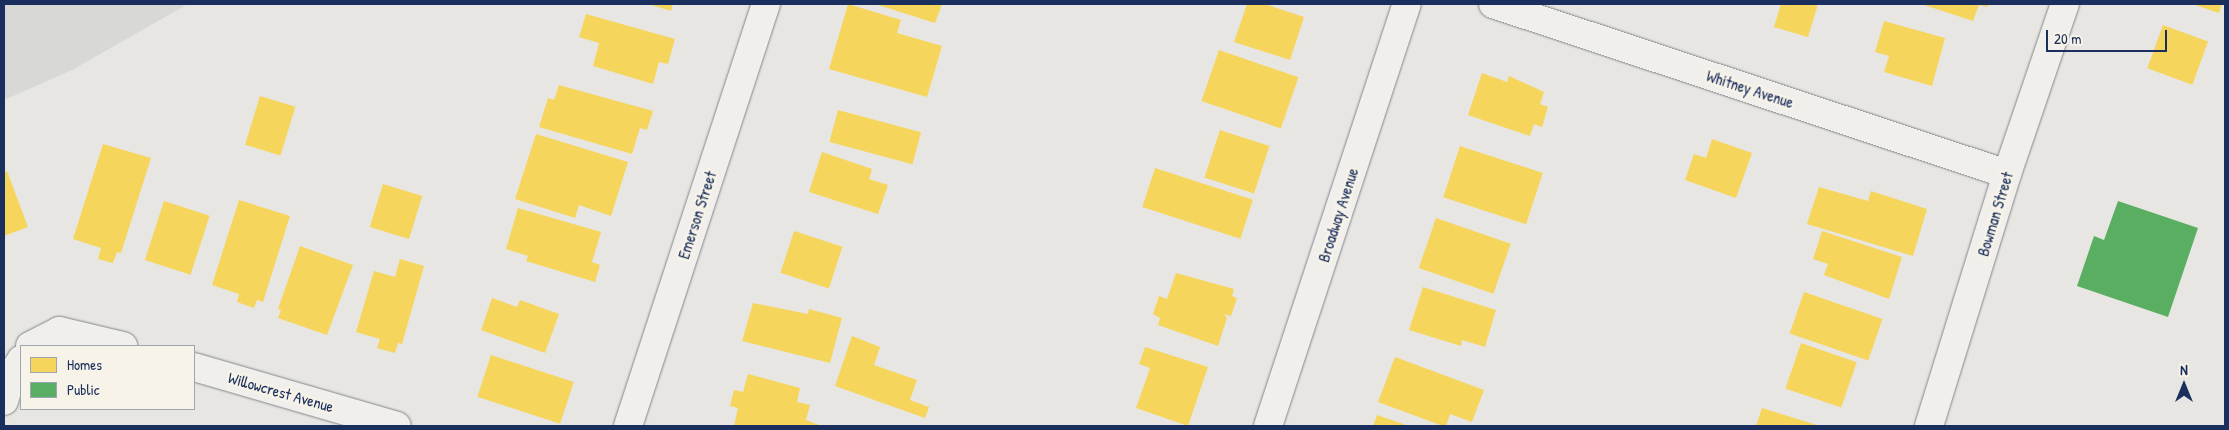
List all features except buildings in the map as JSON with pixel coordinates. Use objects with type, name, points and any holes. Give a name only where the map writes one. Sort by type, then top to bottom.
[{"type":"street","name":"Emerson Street","points":[[628,426],[766,4]]},
{"type":"street","name":"Broadway Avenue","points":[[1268,426],[1407,4]]},
{"type":"street","name":"Whitney Avenue","points":[[1493,4],[2007,174]]},
{"type":"street","name":"Bowman Street","points":[[1929,426],[2007,174],[2065,4]]},
{"type":"street","points":[[36,345],[59,331],[119,345]]},
{"type":"street","points":[[4,401],[12,374],[20,362]]},
{"type":"street","name":"Willowcrest Avenue","points":[[195,367],[398,426]]},
{"type":"shaded area","points":[[4,4],[188,4],[72,70],[4,100]]}]
